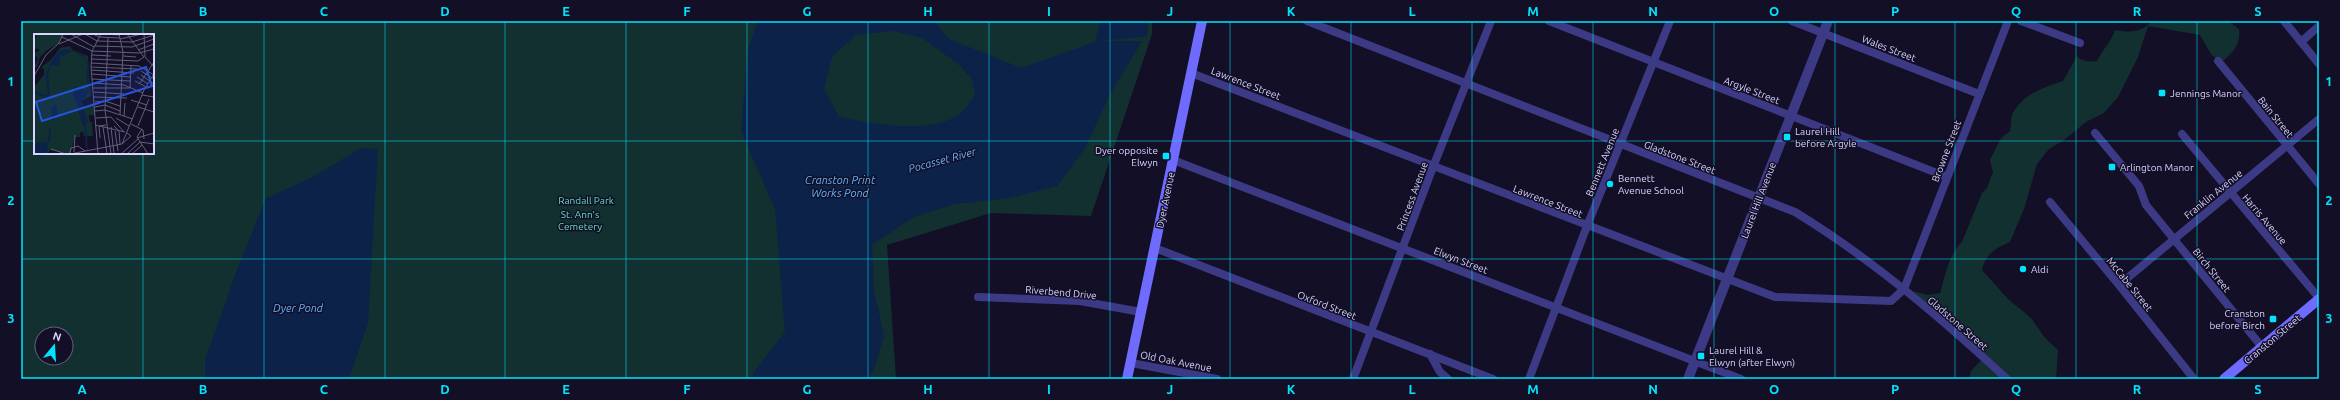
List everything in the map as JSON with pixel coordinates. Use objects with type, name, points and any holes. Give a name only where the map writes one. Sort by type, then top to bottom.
[{"type":"main road","name":"Dyer Avenue","points":[[1127,379],[1202,21]]},
{"type":"main road","name":"Cranston Street","points":[[2224,379],[2319,299]]},
{"type":"street","name":"Gladstone Street","points":[[1307,21],[1467,82],[1620,144],[1795,212],[1828,232],[1904,289],[2007,379]]},
{"type":"street","name":"Princess Avenue","points":[[1353,379],[1433,167],[1491,21]]},
{"type":"street","name":"Argyle Street","points":[[1549,21],[1947,177]]},
{"type":"street","name":"Bennett Avenue","points":[[1529,379],[1587,226],[1670,21]]},
{"type":"street","name":"Wales Street","points":[[1792,21],[1979,94]]},
{"type":"street","name":"Laurel Hill Avenue","points":[[1688,379],[1828,21]]},
{"type":"street","name":"Browne Street","points":[[1904,289],[2008,21]]},
{"type":"street","points":[[2021,21],[2080,43]]},
{"type":"street","points":[[2284,21],[2319,64]]},
{"type":"street","points":[[2301,42],[2319,26]]},
{"type":"street","name":"Bain Street","points":[[2218,61],[2319,184]]},
{"type":"street","name":"Lawrence Street","points":[[1190,73],[1775,297],[1891,301],[1904,289]]},
{"type":"street","name":"Franklin Avenue","points":[[2119,285],[2319,119]]},
{"type":"street","name":"Birch Street","points":[[2095,133],[2139,186],[2146,205],[2262,347]]},
{"type":"street","name":"Harris Avenue","points":[[2182,134],[2230,194],[2319,299]]},
{"type":"street","name":"Elwyn Street","points":[[1173,160],[1742,379]]},
{"type":"street","name":"McCabe Street","points":[[2050,202],[2194,379]]},
{"type":"street","name":"Oxford Street","points":[[1154,248],[1493,379]]},
{"type":"street","name":"Riverbend Drive","points":[[978,297],[1080,301],[1141,312]]},
{"type":"street","points":[[1430,354],[1440,372],[1448,379]]},
{"type":"street","name":"Old Oak Avenue","points":[[1131,363],[1217,379]]},
{"type":"green space","name":"Randall Park","points":[[21,21],[1152,21],[1152,34],[1091,216],[991,213],[887,245],[896,379],[21,379]]},
{"type":"green space","points":[[2152,21],[2228,21],[2239,29],[2239,40],[2232,53],[2220,63],[2211,54],[2200,35],[2148,26],[2138,57],[2118,97],[2104,113],[2086,122],[2064,140],[2049,149],[2037,164],[2024,209],[2010,242],[1992,252],[1988,256],[1983,264],[1982,270],[2008,299],[2031,318],[2045,338],[2058,350],[2056,379],[1969,379],[1971,371],[1983,358],[1908,290],[1928,295],[1940,293],[1951,259],[1962,242],[1982,193],[1987,188],[1993,172],[1990,160],[2001,138],[2010,131],[2012,115],[2021,102],[2041,89],[2063,81],[2077,56],[2086,61],[2097,61],[2115,30],[2135,31],[2148,25]]},
{"type":"water","name":"Cranston Print Works Pond","points":[[758,21],[934,21],[949,39],[1021,68],[1095,42],[1100,21],[1148,21],[1147,36],[1101,41],[1142,41],[1109,96],[1085,148],[1057,186],[1010,198],[955,204],[914,217],[872,245],[874,290],[884,336],[874,369],[868,379],[753,379],[753,373],[785,332],[775,209],[741,131],[748,49]],"holes":[[[893,31],[922,38],[957,63],[972,79],[975,95],[962,112],[950,119],[936,124],[920,126],[885,125],[839,117],[824,89],[832,57],[856,35]]]},
{"type":"water","name":"Dyer Pond","points":[[361,148],[378,149],[368,323],[349,379],[205,379],[205,360],[238,267],[266,198],[311,178]]},
{"type":"place","name":"Jennings Manor","points":[[2162,93]]},
{"type":"place","name":"Laurel Hill before Argyle","points":[[1787,137]]},
{"type":"place","name":"Dyer opposite Elwyn","points":[[1166,156]]},
{"type":"place","name":"Arlington Manor","points":[[2112,167]]},
{"type":"place","name":"Bennett Avenue School","points":[[1610,184]]},
{"type":"place","name":"Aldi","points":[[2023,269]]},
{"type":"place","name":"Cranston before Birch","points":[[2273,319]]},
{"type":"place","name":"Laurel Hill & Elwyn (after Elwyn)","points":[[1701,356]]},
{"type":"water label","name":"Pocasset River","points":[[942,160]]},
{"type":"park label","name":"St. Ann's Cemetery","points":[[580,220]]}]
